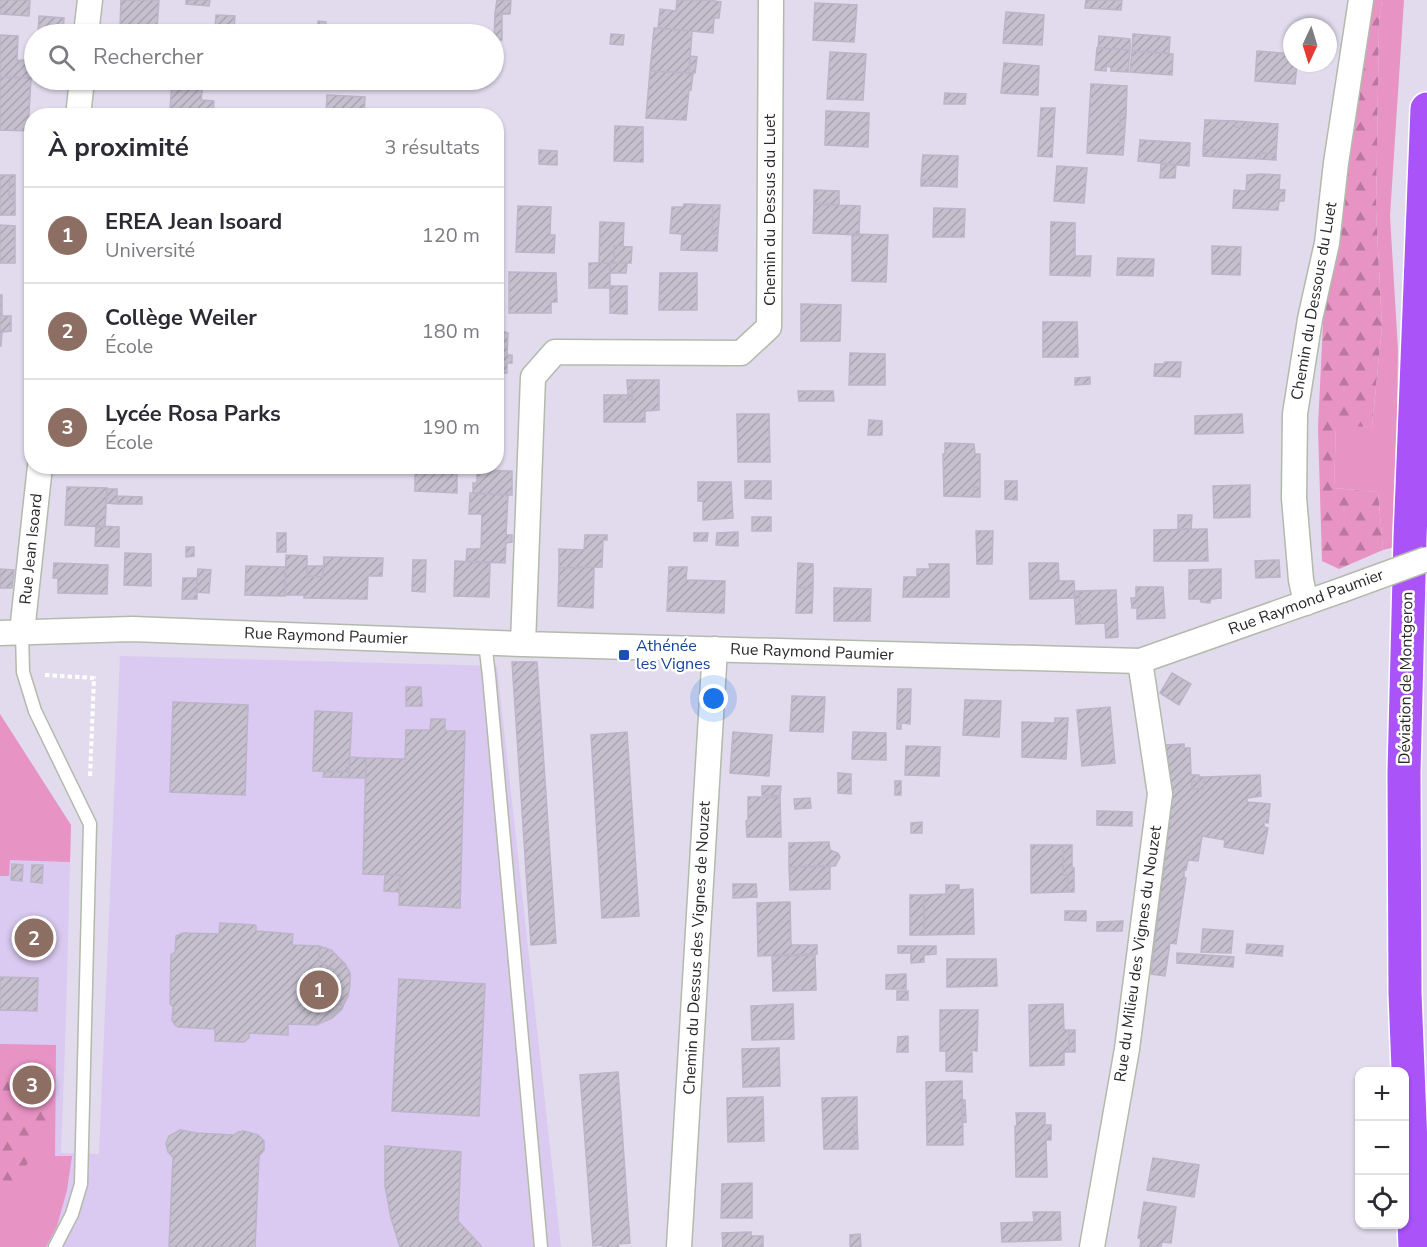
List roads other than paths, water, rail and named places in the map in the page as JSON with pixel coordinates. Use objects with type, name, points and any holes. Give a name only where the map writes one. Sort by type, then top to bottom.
[{"type":"main road","name":"Déviation de Montgeron","points":[[1416,1247],[1405,993],[1404,772],[1410,538],[1427,109]]},
{"type":"street","points":[[88,24],[90,0]]},
{"type":"street","name":"Chemin du Dessus du Luet","points":[[523,644],[533,376],[555,352],[741,353],[770,327],[771,0]]},
{"type":"street","name":"Chemin du Dessous du Luet","points":[[1306,603],[1301,580],[1294,498],[1295,414],[1310,319],[1327,243],[1336,163],[1361,0]]},
{"type":"street","points":[[79,108],[81,90]]},
{"type":"street","name":"Rue Jean Isoard","points":[[11,632],[39,474]]},
{"type":"street","name":"Rue Raymond Paumier","points":[[11,632],[132,629],[523,644],[1140,661],[1427,559]]},
{"type":"street","name":"Chemin du Dessus des Vignes de Nouzet","points":[[679,1247],[715,649]]},
{"type":"street","name":"Rue du Milieu des Vignes du Nouzet","points":[[1092,1247],[1127,1050],[1160,794],[1140,661]]},
{"type":"lane","points":[[11,632],[22,659],[35,711],[90,824],[81,1184],[72,1214],[56,1247]]},
{"type":"lane","points":[[485,642],[541,1247]]},
{"type":"place","name":"Athénée les Vignes","points":[[624,655]]},
{"type":"place","name":"Collège Weiler","points":[[34,938]]},
{"type":"place","name":"EREA Jean Isoard","points":[[319,990]]},
{"type":"place","name":"Lycée Rosa Parks","points":[[32,1085]]}]
